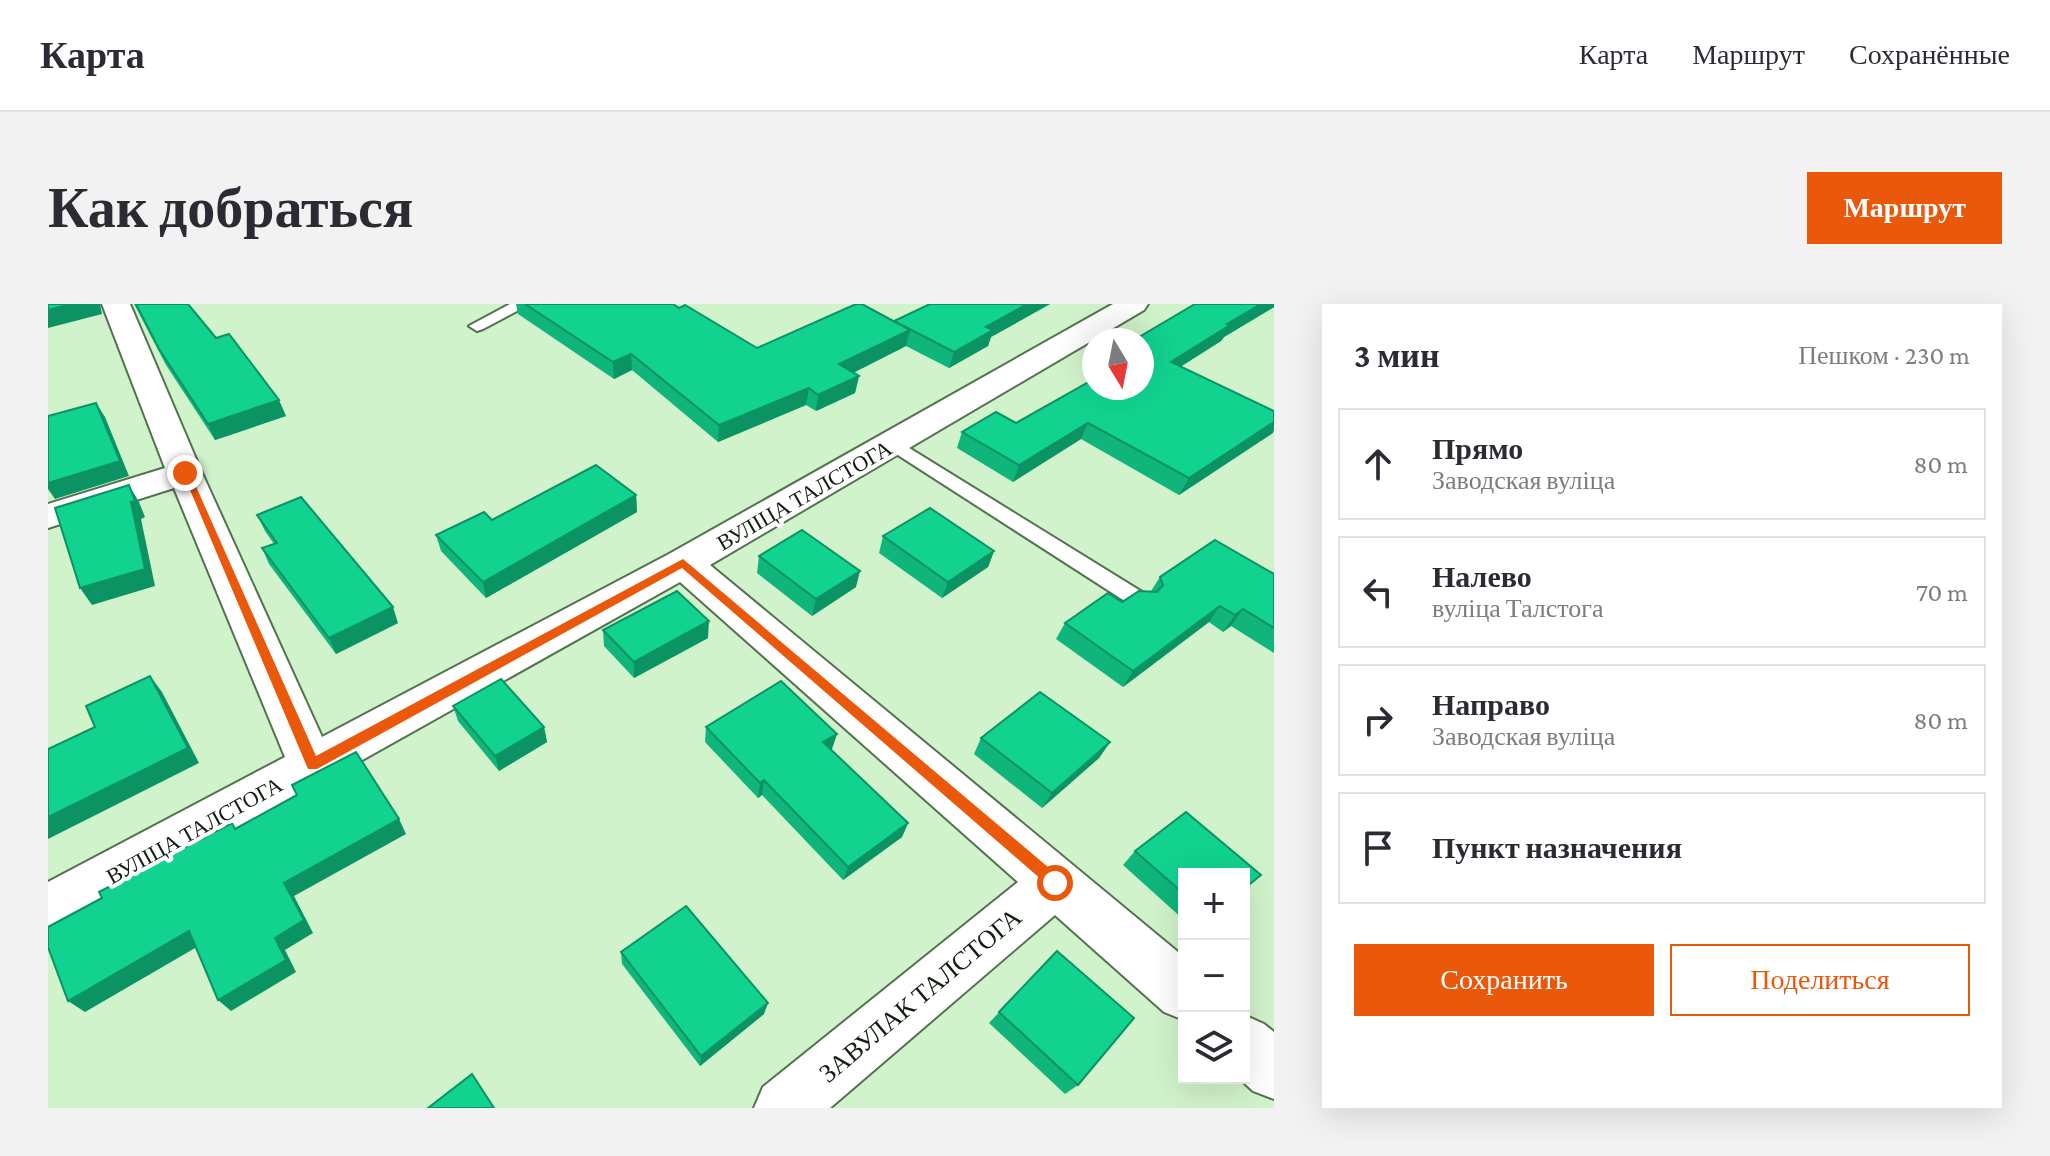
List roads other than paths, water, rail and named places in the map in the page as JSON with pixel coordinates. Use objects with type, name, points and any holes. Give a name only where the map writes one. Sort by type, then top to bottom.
[{"type":"street","points":[[116,304],[185,473],[312,765]]},
{"type":"street","name":"ВУЛІЦА ТАЛСТОГА","points":[[48,909],[683,563],[1134,304]]},
{"type":"street","points":[[48,516],[185,473]]},
{"type":"street","points":[[683,563],[1178,988]]},
{"type":"street","name":"ЗАВУЛАК ТАЛСТОГА","points":[[784,1108],[1055,883]]},
{"type":"street","points":[[1250,1049],[1274,1070]]},
{"type":"lane","points":[[477,326],[522,304]]},
{"type":"lane","points":[[893,444],[1139,600]]}]
